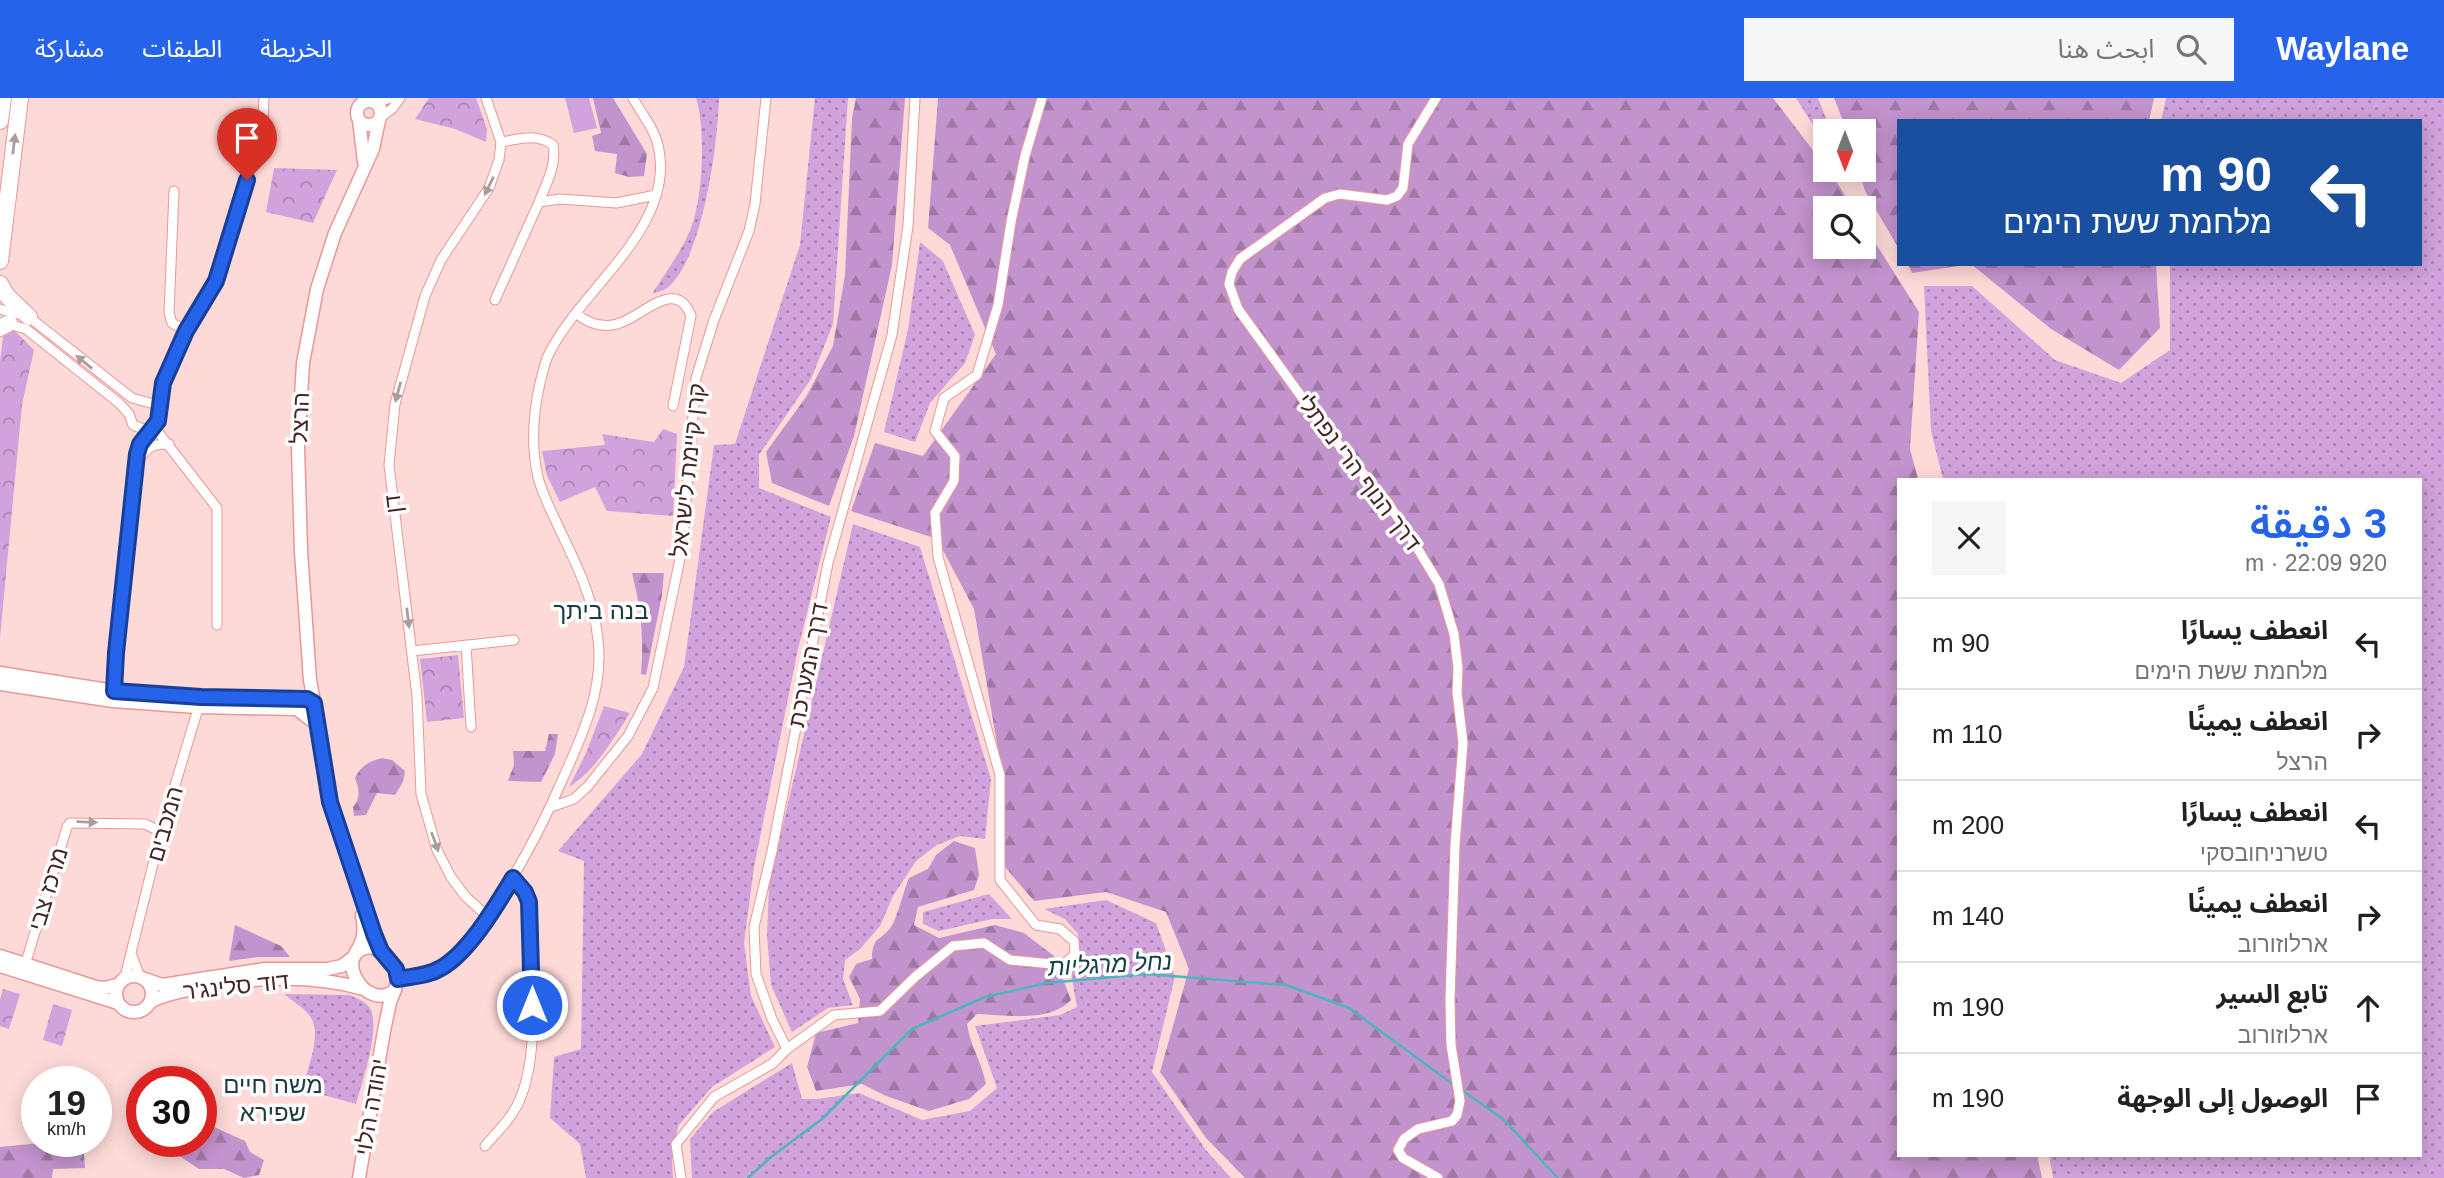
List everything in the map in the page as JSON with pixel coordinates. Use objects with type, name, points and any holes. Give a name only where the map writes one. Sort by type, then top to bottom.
[{"type":"highway","points":[[0,121],[3,98]]},
{"type":"highway","points":[[0,261],[20,98]]},
{"type":"highway","points":[[0,284],[7,296],[29,317]]},
{"type":"street","points":[[114,696],[137,454],[140,444],[155,422],[163,383],[186,331],[216,281],[242,200],[263,118],[264,98]]},
{"type":"street","points":[[390,98],[365,102],[358,109],[369,125],[393,108],[400,98]]},
{"type":"street","points":[[486,98],[501,142],[533,136],[553,145],[555,155],[554,164],[495,300]]},
{"type":"street","points":[[397,984],[396,969],[381,951],[372,947],[354,956],[354,975],[367,991],[381,996],[397,984],[442,968],[454,959],[513,878],[551,807],[589,716],[595,691],[599,643],[590,596],[538,479],[534,411],[546,360],[557,339],[631,244],[656,195],[659,150],[650,126],[633,98]]},
{"type":"street","name":"קרן קיימת לישראל","points":[[551,807],[574,799],[588,786],[628,736],[653,688],[682,548],[696,378],[714,320],[749,231],[755,204],[766,98]]},
{"type":"street","name":"דרך המערכת","points":[[787,1049],[772,1019],[756,974],[754,927],[772,851],[828,563],[892,335],[908,226],[915,98]]},
{"type":"street","points":[[681,1178],[676,1144],[714,1097],[772,1064],[787,1049],[834,1015],[880,1011],[915,977],[953,946],[984,943],[1010,960],[1042,964],[1062,965],[1075,955],[1074,941],[1060,929],[1036,925],[1000,880],[1000,775],[938,557],[935,513],[954,481],[955,456],[935,431],[944,398],[976,375],[998,305],[1025,156],[1042,98]]},
{"type":"street","name":"דרך הנוף הרי נפתלי","points":[[1436,98],[1408,144],[1403,188],[1397,196],[1387,201],[1340,194],[1325,198],[1240,259],[1229,284],[1238,309],[1319,421],[1405,528],[1440,584],[1454,635],[1463,743],[1455,845],[1450,1000],[1451,1045],[1460,1101],[1457,1115],[1452,1121],[1418,1129],[1404,1139],[1398,1150],[1403,1158],[1438,1178]]},
{"type":"street","points":[[373,101],[381,109],[380,118]]},
{"type":"street","name":"הרצל","points":[[358,109],[364,166]]},
{"type":"street","name":"הרצל","points":[[380,118],[373,149],[335,233],[316,295],[303,363],[298,447],[311,720],[318,763],[325,778],[335,822],[381,951]]},
{"type":"street","name":"דן","points":[[487,916],[464,896],[451,877],[437,850],[421,794],[417,696],[389,465],[393,415],[425,296],[441,260],[489,188],[499,160],[501,142]]},
{"type":"street","points":[[174,191],[169,313],[172,323],[186,331]]},
{"type":"street","points":[[538,202],[560,199],[616,202],[656,195]]},
{"type":"street","points":[[576,313],[585,321],[610,325],[620,324],[667,299],[676,299],[688,308],[691,316],[673,405]]},
{"type":"street","points":[[0,309],[29,317],[132,398],[154,404],[155,422],[217,508],[217,625]]},
{"type":"street","points":[[3,325],[26,329],[111,396],[129,414],[137,454]]},
{"type":"street","points":[[129,414],[132,406],[143,401],[163,383]]},
{"type":"street","points":[[133,425],[141,430],[155,422]]},
{"type":"street","points":[[135,466],[152,445],[169,444]]},
{"type":"street","points":[[412,651],[514,640]]},
{"type":"street","points":[[466,645],[471,727]]},
{"type":"street","points":[[0,673],[114,696]]},
{"type":"street","points":[[0,684],[114,696],[297,709],[311,720]]},
{"type":"street","points":[[200,702],[310,701]]},
{"type":"street","name":"הרצל","points":[[310,701],[325,762],[325,778]]},
{"type":"street","name":"המכבים","points":[[120,982],[126,973],[161,832],[200,702]]},
{"type":"street","name":"מרכז צבי","points":[[25,965],[66,827],[70,823],[145,824],[161,832]]},
{"type":"street","points":[[485,1146],[517,1105],[528,1073],[531,1050],[531,917],[525,892],[513,878]]},
{"type":"street","name":"הרצל","points":[[354,956],[363,942],[364,934],[355,880]]},
{"type":"street","points":[[0,967],[118,1003],[126,1011],[134,1013],[150,1002],[152,991],[132,960],[131,952]]},
{"type":"street","points":[[0,956],[96,987],[104,988],[135,975],[143,978]]},
{"type":"street","name":"דוד סלינג'ר","points":[[143,978],[162,985],[265,969],[327,970],[342,966],[354,956]]},
{"type":"street","name":"דוד סלינג'ר","points":[[150,1002],[173,993],[265,979],[318,980],[342,983],[367,991]]},
{"type":"street","points":[[118,1003],[115,993],[120,982]]},
{"type":"street","name":"יהודה הלוי","points":[[359,1178],[383,1035],[397,984]]},
{"type":"street","name":"יהודה הלוי","points":[[367,991],[379,1007],[383,1035]]},
{"type":"green space","points":[[429,98],[476,98],[487,129],[486,142],[455,129],[415,119]]},
{"type":"green space","points":[[565,98],[589,98],[597,128],[574,133]]},
{"type":"green space","points":[[593,98],[613,98],[647,154],[644,176],[629,177],[615,173],[617,154],[595,151],[592,136],[601,133]]},
{"type":"green space","points":[[696,98],[719,98],[716,142],[706,199],[690,253],[680,274],[667,288],[652,294],[683,245],[695,215],[702,145]]},
{"type":"green space","points":[[815,98],[848,98],[833,324],[811,379],[759,455],[759,488],[831,517],[798,649],[754,867],[744,943],[751,996],[775,1047],[712,1087],[678,1126],[672,1161],[673,1178],[586,1178],[580,1144],[550,1118],[554,1057],[581,1049],[584,861],[558,851],[642,754],[684,667],[714,445],[735,444],[800,245]]},
{"type":"green space","points":[[856,98],[905,98],[892,265],[854,436],[829,506],[772,483],[766,452],[806,397],[833,346],[845,275],[852,118]]},
{"type":"green space","points":[[938,98],[1773,98],[1813,150],[1813,182],[1836,182],[1845,196],[1813,196],[1813,259],[1876,259],[1876,244],[1919,312],[1910,449],[1918,478],[1897,478],[1897,1157],[2037,1157],[2042,1178],[1245,1178],[1206,1138],[1160,1072],[1189,969],[1166,912],[1106,892],[1034,901],[1005,867],[1003,779],[974,609],[937,539],[851,511],[875,443],[923,456],[996,354],[950,245],[928,228]]},
{"type":"green space","points":[[1796,98],[1818,98],[1826,119],[1813,119],[1813,125]]},
{"type":"green space","points":[[1834,98],[2154,98],[2149,119],[1897,119],[1897,246],[1876,210],[1876,196],[1868,196],[1862,182],[1876,182],[1876,119],[1842,119]]},
{"type":"green space","points":[[2166,98],[2444,98],[2444,1178],[2053,1178],[2049,1157],[2422,1157],[2422,478],[1943,478],[1931,431],[1924,286],[1972,286],[2055,360],[2121,383],[2170,350],[2170,266],[2422,266],[2422,119],[2161,119]]},
{"type":"green space","points":[[274,168],[337,170],[313,223],[266,212]]},
{"type":"green space","points":[[920,242],[943,261],[975,335],[965,363],[930,403],[915,442],[884,432],[908,330]]},
{"type":"green space","points":[[1909,266],[1958,266],[1912,273]]},
{"type":"green space","points":[[1973,266],[2156,266],[2160,328],[2119,370],[2051,329]]},
{"type":"green space","points":[[9,328],[34,350],[22,405],[0,638],[0,362],[4,329]]},
{"type":"green space","points":[[663,429],[677,434],[673,516],[607,511],[595,487],[560,502],[547,476],[542,451],[605,445],[602,434],[654,442]]},
{"type":"green space","points":[[853,524],[920,547],[991,779],[985,839],[960,836],[937,845],[916,861],[893,896],[880,926],[860,949],[845,960],[843,979],[853,1005],[828,1008],[792,1032],[771,985],[767,936],[769,885]]},
{"type":"green space","points":[[632,573],[664,573],[646,675],[641,674],[641,623]]},
{"type":"green space","points":[[458,655],[464,718],[427,722],[420,659]]},
{"type":"green space","points":[[604,706],[630,713],[596,763],[569,787],[586,753]]},
{"type":"green space","points":[[549,734],[558,734],[555,754],[541,782],[508,781],[514,765],[513,751],[545,751]]},
{"type":"green space","points":[[382,758],[392,760],[405,771],[403,782],[395,795],[377,793],[366,815],[354,816],[353,807],[358,793],[355,778],[366,765]]},
{"type":"green space","points":[[954,841],[975,848],[979,875],[974,890],[918,907],[914,925],[939,938],[995,925],[1024,933],[1054,956],[1071,1000],[1062,1007],[1039,1015],[977,1014],[967,1024],[986,1084],[969,1099],[929,1111],[886,1096],[862,1084],[816,1091],[807,1067],[816,1033],[858,1023],[860,999],[849,977],[856,964],[872,959],[873,946],[893,923],[909,878],[928,869],[936,855]]},
{"type":"green space","points":[[989,894],[1012,919],[992,919],[939,931],[923,924],[923,912]]},
{"type":"green space","points":[[1106,900],[1156,923],[1175,976],[1152,1072],[1206,1150],[1231,1178],[692,1178],[690,1139],[713,1112],[792,1063],[802,1099],[859,1093],[922,1120],[970,1111],[997,1088],[975,1026],[1060,1015],[1077,1007],[1071,973],[1080,961],[1078,934],[1065,919],[1044,909]]},
{"type":"green space","points":[[235,925],[281,946],[290,957],[229,961]]},
{"type":"green space","points":[[3,989],[20,994],[9,1029],[0,1026],[0,1000]]},
{"type":"green space","points":[[284,994],[349,995],[362,1001],[371,1010],[372,1043],[356,1104],[302,1089],[313,1052],[314,1024],[307,1013]]},
{"type":"green space","points":[[53,1004],[72,1010],[62,1046],[43,1040]]},
{"type":"green space","points":[[217,1128],[245,1141],[250,1152],[264,1160],[259,1175],[244,1178],[224,1169],[199,1169],[181,1157],[217,1157]]},
{"type":"green space","points":[[21,1145],[21,1157],[84,1157],[85,1168],[53,1169],[52,1178],[0,1178],[0,1147]]},
{"type":"waterway","name":"נחל מרגליות","points":[[748,1178],[822,1119],[912,1029],[985,997],[1047,983],[1146,974],[1286,985],[1349,1008],[1454,1085]]},
{"type":"waterway","name":"נחל מרגליות","points":[[1463,1091],[1503,1119],[1558,1178]]},
{"type":"district","name":"בנה ביתך","points":[[601,610]]},
{"type":"district","name":"משה חיים שפירא","points":[[273,1098]]},
{"type":"route","points":[[247,180],[216,281],[186,331],[163,383],[158,421],[150,428],[137,454],[114,691],[201,697],[307,699],[314,703],[325,762],[325,778],[335,822],[374,934],[381,951],[396,969],[398,979],[428,974],[454,959],[513,878],[525,892],[529,902],[532,1005]]}]
